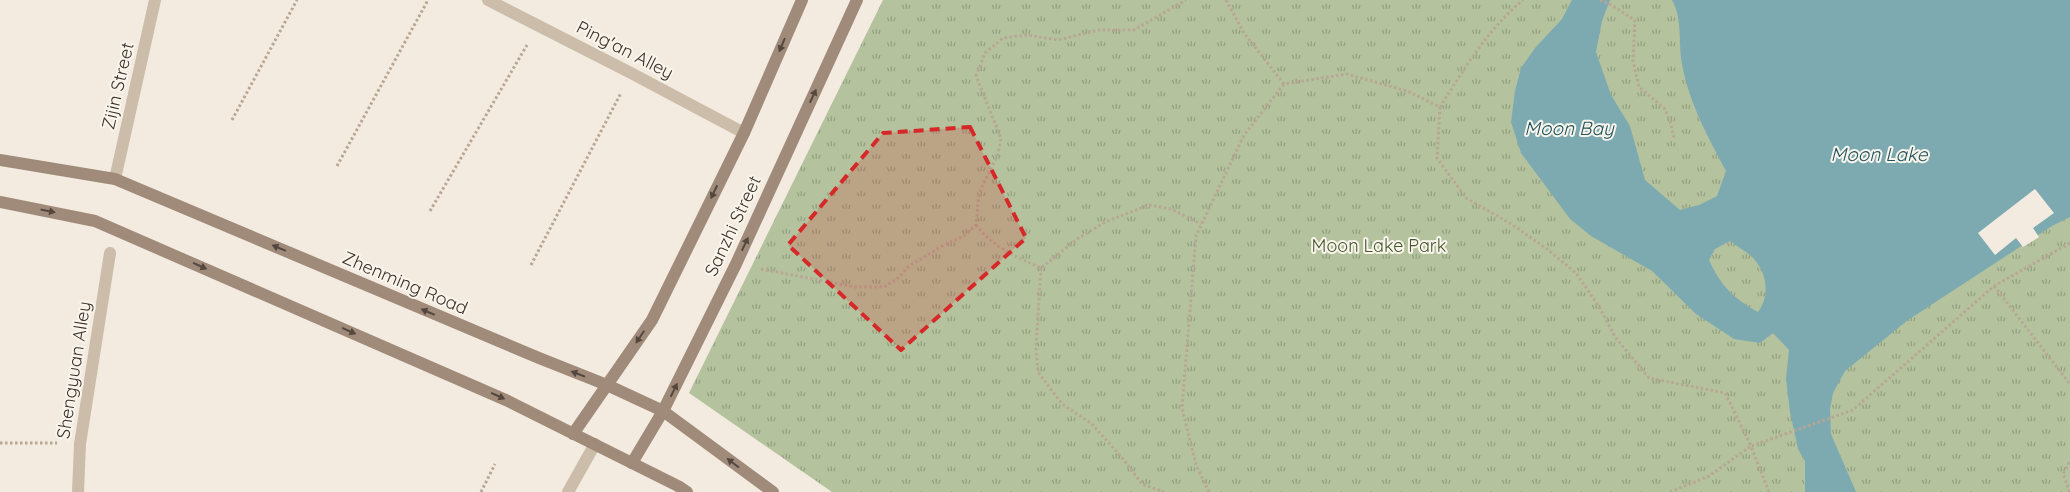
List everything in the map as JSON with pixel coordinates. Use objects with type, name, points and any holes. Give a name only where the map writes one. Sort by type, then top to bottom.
[{"type":"main road","name":"Sanzhi Street","points":[[574,434],[652,320],[744,133],[802,0]]},
{"type":"main road","name":"Sanzhi Street","points":[[632,463],[664,411],[740,256],[857,0]]},
{"type":"main road","name":"Zhenming Road","points":[[0,160],[115,179],[530,355],[607,385],[664,411],[773,492]]},
{"type":"main road","points":[[0,202],[95,220],[508,400],[687,492]]},
{"type":"street","name":"Zijin Street","points":[[115,179],[155,0]]},
{"type":"street","name":"Ping'an Alley","points":[[488,0],[632,73],[744,133]]},
{"type":"street","name":"Shengyuan Alley","points":[[78,492],[80,444],[110,253]]},
{"type":"street","points":[[568,492],[595,444]]},
{"type":"path","points":[[232,120],[297,0]]},
{"type":"path","points":[[338,166],[428,0]]},
{"type":"path","points":[[761,269],[856,287],[884,287],[897,279],[910,266],[944,245],[964,236],[976,225],[979,193],[998,154],[1001,138],[976,76],[985,52],[1002,38],[1027,35],[1058,40],[1098,30],[1134,30],[1186,0]]},
{"type":"path","points":[[1226,0],[1244,33],[1284,84]]},
{"type":"path","points":[[1523,0],[1504,16],[1489,34],[1440,107],[1437,158],[1466,198],[1512,224],[1576,273],[1600,308],[1615,337],[1649,378],[1725,392],[1751,446],[1769,492]]},
{"type":"path","points":[[1600,0],[1635,20],[1633,61],[1639,87],[1665,109],[1672,124],[1674,138]]},
{"type":"path","points":[[430,211],[538,25]]},
{"type":"path","points":[[531,265],[632,73]]},
{"type":"path","points":[[1209,492],[1196,465],[1182,408],[1196,236],[1244,135],[1284,84],[1347,74],[1407,91],[1440,107]]},
{"type":"path","points":[[1164,492],[1142,484],[1124,460],[1092,424],[1062,404],[1038,372],[1036,348],[1041,268],[1077,238],[1105,222],[1149,205],[1171,209],[1201,224]]},
{"type":"path","points":[[976,225],[987,239],[1014,256],[1041,268]]},
{"type":"path","points":[[1670,492],[1709,476],[1751,446],[1773,440],[1853,410],[1994,286],[2070,243]]},
{"type":"path","points":[[1994,286],[2070,384]]},
{"type":"path","points":[[0,443],[80,444]]},
{"type":"path","points":[[2070,461],[2063,474],[2070,492]]},
{"type":"path","points":[[481,492],[495,464]]},
{"type":"highlighted area","points":[[970,127],[1026,238],[901,350],[788,245],[883,133]]},
{"type":"green space","name":"Moon Lake Park","points":[[883,0],[2070,0],[2070,492],[832,492],[689,393]]},
{"type":"water","name":"Moon Lake","points":[[1572,0],[1610,0],[1602,21],[1596,52],[1611,95],[1630,126],[1645,180],[1680,210],[1699,205],[1717,196],[1726,171],[1689,92],[1682,64],[1678,15],[1672,0],[2070,0],[2070,217],[2052,226],[1908,320],[1845,371],[1833,393],[1830,409],[1831,434],[1856,492],[1805,492],[1805,461],[1798,449],[1790,412],[1786,379],[1789,350],[1773,333],[1760,343],[1734,339],[1696,314],[1652,271],[1591,236],[1570,219],[1521,153],[1511,122],[1515,91],[1521,68],[1535,48],[1562,19]],"holes":[[[1730,241],[1756,261],[1763,275],[1766,290],[1765,298],[1758,312],[1741,302],[1729,291],[1718,277],[1709,260],[1715,249]]]},
{"type":"pier","points":[[2035,189],[2054,213],[2033,228],[2039,237],[2023,247],[2016,238],[1995,255],[1978,233]]},
{"type":"water label","name":"Moon Bay","points":[[1569,128]]}]
